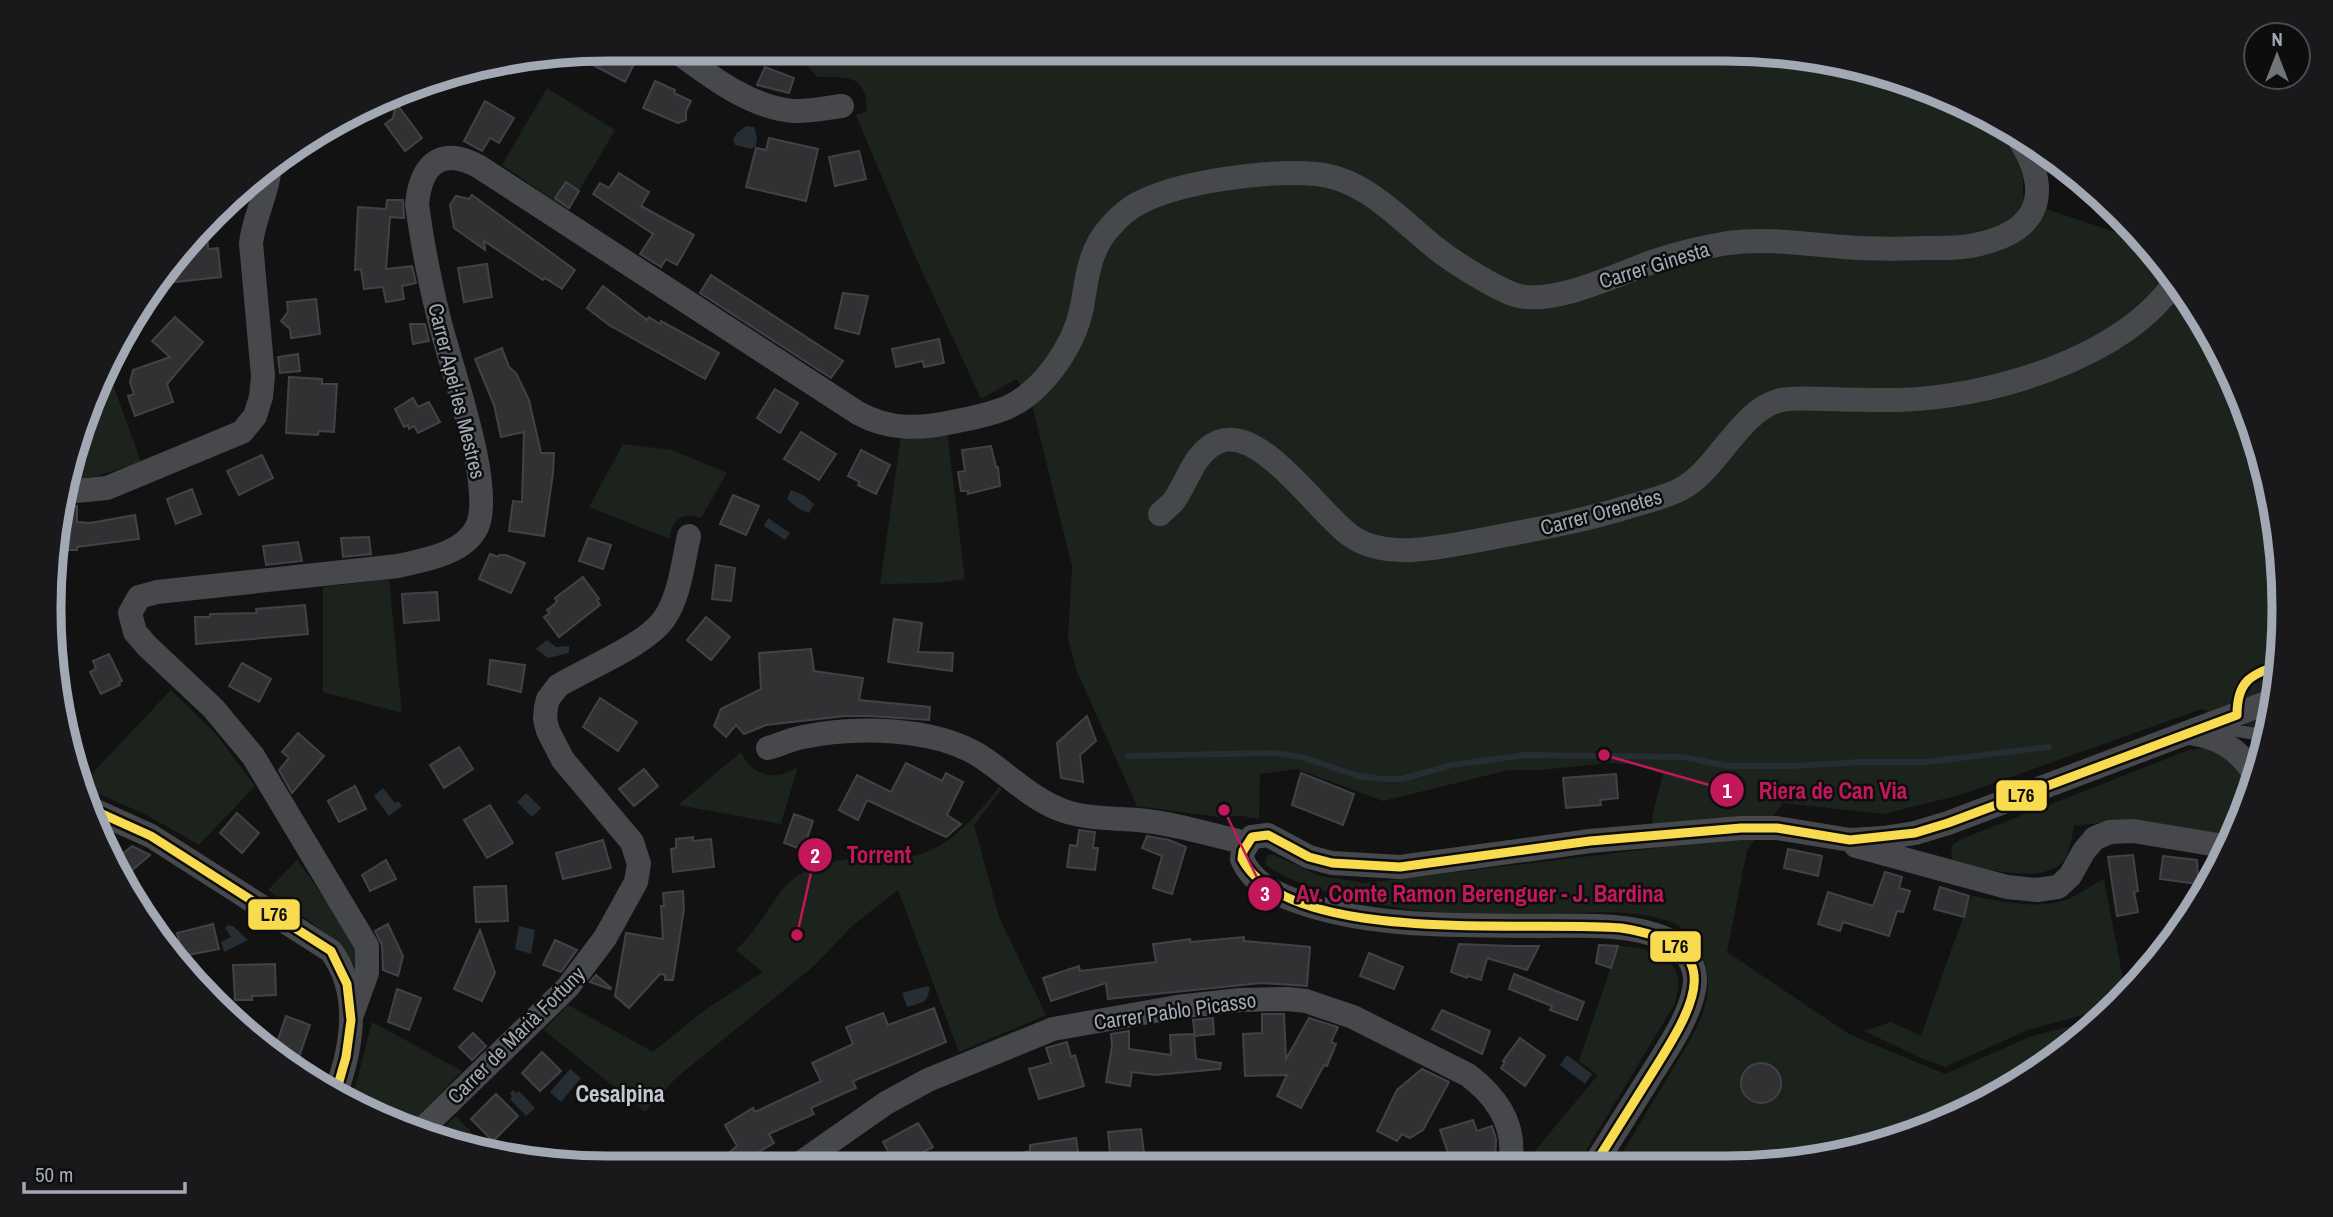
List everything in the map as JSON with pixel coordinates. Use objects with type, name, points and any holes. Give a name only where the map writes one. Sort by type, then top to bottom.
[{"type":"street","points":[[690,61],[738,93],[777,108],[796,111],[842,106]]},
{"type":"street","name":"Carrer Ginesta","points":[[1262,174],[1333,176],[1380,202],[1460,266],[1507,293],[1534,298],[1570,292],[1686,251],[1730,243],[1773,241],[1890,249],[1958,248],[1986,243],[2015,229],[2035,210],[2038,196],[2037,177],[2026,151]]},
{"type":"street","name":"Carrer Apel·les Mestres","points":[[351,1017],[367,973],[367,946],[253,756],[213,708],[135,632],[130,612],[139,597],[157,592],[398,566],[433,558],[465,542],[477,527],[481,484],[465,410],[438,316],[417,204],[419,190],[434,164],[444,157],[456,156],[478,166],[874,422],[905,427],[924,427],[987,414],[1008,407],[1032,391],[1067,346],[1081,311],[1092,257],[1110,227],[1135,205],[1161,193],[1262,174]]},
{"type":"street","points":[[74,491],[107,488],[156,468],[242,432],[255,416],[261,397],[263,376],[251,243],[265,183]]},
{"type":"street","name":"Carrer Orenetes","points":[[1160,514],[1172,502],[1202,454],[1219,442],[1236,440],[1245,441],[1262,450],[1330,519],[1352,537],[1377,547],[1412,550],[1460,544],[1596,517],[1683,489],[1754,415],[1781,400],[1944,398],[2016,381],[2096,348],[2122,333],[2146,315],[2169,289]]},
{"type":"street","name":"Carrer de Marià Fortuny","points":[[427,1125],[568,987],[604,938],[636,882],[639,864],[632,842],[563,760],[548,731],[546,707],[548,698],[558,685],[650,634],[665,618],[675,597],[689,536]]},
{"type":"street","points":[[1822,837],[1850,840],[1915,833],[2263,704]]},
{"type":"street","points":[[768,748],[803,737],[841,733],[876,732],[935,738],[979,756],[1044,802],[1061,810],[1102,819],[1140,820],[1247,843]]},
{"type":"street","points":[[2190,733],[2208,735],[2230,746],[2248,766]]},
{"type":"street","points":[[101,814],[151,836],[331,951],[346,975],[351,1017],[351,1037],[339,1084]]},
{"type":"street","points":[[1933,866],[1937,842],[1948,823]]},
{"type":"street","points":[[1600,1156],[1671,1043],[1685,1015],[1695,986],[1695,974],[1691,961],[1682,950],[1670,941],[1652,935],[1606,926],[1443,925],[1363,917],[1316,907],[1270,890],[1253,876],[1242,859],[1252,837],[1268,835],[1309,857],[1332,863],[1400,867],[1590,841],[1741,828],[1777,828],[1822,837],[2007,887],[2037,890],[2057,887],[2070,876],[2095,838],[2110,832],[2133,831],[2218,845]]},
{"type":"street","name":"Carrer Pablo Picasso","points":[[811,1156],[908,1089],[1053,1029],[1177,1007],[1265,999],[1306,1001],[1333,1009],[1468,1075],[1488,1090],[1507,1121],[1510,1156]]},
{"type":"lane","points":[[2257,734],[2238,731],[2226,719],[2240,688],[2256,674],[2268,669]]},
{"type":"shaded area","points":[[801,61],[1724,61],[1760,62],[1831,72],[1900,90],[1934,103],[2007,140],[2023,177],[2023,198],[2052,211],[2123,235],[2159,275],[2180,304],[2215,366],[2243,433],[2267,537],[2271,573],[2271,644],[2258,729],[2202,709],[1960,795],[1883,814],[1783,803],[1747,850],[1727,952],[1849,1034],[1945,1074],[2032,1036],[2081,1023],[2029,1064],[1967,1099],[1900,1127],[1866,1137],[1760,1155],[1621,1156],[1691,1038],[1705,1007],[1708,986],[1705,964],[1697,944],[1682,928],[1659,918],[1626,913],[1510,916],[1400,908],[1326,892],[1294,881],[1267,866],[1265,861],[1268,855],[1274,855],[1320,876],[1365,883],[1656,848],[1652,817],[1663,774],[1631,764],[1609,763],[1540,770],[1509,770],[1383,801],[1297,769],[1260,774],[1259,819],[1242,816],[1218,817],[1137,806],[1076,669],[1068,638],[1072,566],[1031,401],[1016,379],[981,399],[915,256],[856,115],[867,111],[864,90],[854,80],[847,78],[818,77]]},
{"type":"shaded area","points":[[547,88],[615,130],[568,210],[502,165]]},
{"type":"shaded area","points":[[746,126],[754,127],[757,137],[756,146],[752,149],[735,145],[733,140]]},
{"type":"shaded area","points":[[111,380],[141,462],[77,479],[90,433]]},
{"type":"shaded area","points":[[947,432],[965,579],[937,583],[880,584],[901,436]]},
{"type":"shaded area","points":[[623,444],[672,450],[727,473],[701,518],[689,516],[679,519],[672,527],[670,539],[589,507]]},
{"type":"shaded area","points":[[791,490],[805,496],[814,504],[809,513],[787,499]]},
{"type":"shaded area","points":[[768,518],[790,533],[785,540],[764,526]]},
{"type":"shaded area","points":[[389,579],[402,713],[323,692],[323,587]]},
{"type":"shaded area","points":[[547,640],[556,647],[569,646],[569,653],[548,658],[536,649]]},
{"type":"shaded area","points":[[171,690],[216,734],[255,786],[199,845],[145,814],[93,792],[88,777]]},
{"type":"shaded area","points":[[2214,747],[2246,775],[2222,835],[2123,820],[2074,826],[2066,857],[2045,872],[2030,874],[1996,871],[1953,860],[1953,844],[1964,838],[2189,750]]},
{"type":"shaded area","points":[[741,752],[751,767],[766,774],[782,774],[798,766],[781,824],[678,805]]},
{"type":"shaded area","points":[[999,787],[1002,789],[974,825],[999,917],[1046,1015],[959,1052],[898,890],[853,925],[815,965],[677,1077],[645,1112],[544,1030],[568,1005],[653,1052],[702,1012],[763,972],[736,950],[789,883],[801,874],[828,863],[888,854],[885,860],[904,858],[937,847],[964,827]]},
{"type":"shaded area","points":[[383,788],[395,803],[398,801],[402,806],[389,816],[374,796]]},
{"type":"shaded area","points":[[526,793],[541,808],[532,817],[517,802]]},
{"type":"shaded area","points":[[297,860],[348,931],[358,952],[355,966],[338,943],[268,890]]},
{"type":"shaded area","points":[[2104,879],[2124,982],[2093,1012],[2028,1030],[1945,1067],[1864,1031],[1891,1022],[1921,1036],[1972,896],[2019,904],[2054,903],[2070,898]]},
{"type":"shaded area","points":[[228,925],[233,926],[248,940],[224,952],[221,942],[231,937],[225,928]]},
{"type":"shaded area","points":[[519,926],[535,930],[531,954],[515,949]]},
{"type":"shaded area","points":[[1618,946],[1645,949],[1666,959],[1674,967],[1678,977],[1674,1005],[1583,1156],[1531,1156],[1598,1075],[1579,1061]]},
{"type":"shaded area","points":[[927,986],[930,988],[925,1000],[907,1007],[902,993]]},
{"type":"shaded area","points":[[372,1022],[462,1071],[414,1120],[354,1092]]},
{"type":"shaded area","points":[[1567,1055],[1592,1074],[1585,1084],[1560,1065]]},
{"type":"shaded area","points":[[570,1069],[581,1078],[561,1102],[550,1092]]},
{"type":"shaded area","points":[[513,1090],[516,1093],[519,1091],[535,1108],[526,1116],[510,1099]]},
{"type":"shaded area","points":[[456,1116],[478,1140],[467,1137],[441,1129]]},
{"type":"building","points":[[591,61],[636,61],[625,82]]},
{"type":"building","points":[[765,67],[794,78],[789,93],[757,85]]},
{"type":"building","points":[[655,81],[691,101],[686,111],[686,120],[678,123],[643,108]]},
{"type":"building","points":[[485,101],[514,118],[499,143],[490,138],[482,151],[464,141]]},
{"type":"building","points":[[397,104],[422,138],[405,151],[385,124],[393,118]]},
{"type":"building","points":[[769,138],[818,149],[806,201],[746,187],[756,148],[766,150]]},
{"type":"building","points":[[859,151],[866,179],[835,186],[829,157]]},
{"type":"building","points":[[619,173],[649,192],[641,206],[694,235],[677,265],[666,259],[661,267],[640,254],[653,234],[593,194],[600,183],[609,188]]},
{"type":"building","points":[[566,182],[579,191],[569,208],[555,198]]},
{"type":"building","points":[[472,195],[575,270],[562,289],[545,278],[543,280],[484,241],[485,250],[454,228],[450,205],[456,196],[469,199]]},
{"type":"building","points":[[387,200],[403,200],[404,218],[390,217],[386,269],[412,266],[416,283],[402,286],[404,299],[386,302],[383,287],[364,289],[361,269],[355,270],[358,207],[386,209]]},
{"type":"building","points":[[207,237],[208,249],[218,248],[221,277],[168,283]]},
{"type":"building","points":[[487,264],[492,297],[464,302],[458,268]]},
{"type":"building","points":[[711,275],[843,361],[831,378],[700,293]]},
{"type":"building","points":[[603,286],[647,320],[649,317],[660,324],[661,321],[719,353],[705,379],[609,325],[587,308]]},
{"type":"building","points":[[843,293],[868,296],[859,334],[835,328]]},
{"type":"building","points":[[316,299],[320,334],[291,338],[290,329],[281,321],[288,312],[287,302]]},
{"type":"building","points":[[175,317],[203,342],[167,384],[173,402],[135,416],[128,396],[134,394],[130,382],[133,370],[170,357],[152,341]]},
{"type":"building","points":[[410,324],[425,324],[429,341],[413,344]]},
{"type":"building","points":[[939,339],[944,363],[924,367],[923,361],[896,367],[892,349]]},
{"type":"building","points":[[502,348],[509,367],[516,373],[529,400],[541,453],[554,453],[544,536],[509,531],[513,501],[522,502],[524,432],[501,437],[494,405],[475,359]]},
{"type":"building","points":[[298,354],[300,371],[280,373],[278,357]]},
{"type":"building","points":[[289,377],[322,379],[322,384],[337,384],[334,432],[319,431],[318,435],[286,433]]},
{"type":"building","points":[[775,389],[798,403],[780,433],[757,418]]},
{"type":"building","points":[[413,398],[418,407],[429,402],[440,422],[418,433],[414,426],[409,429],[408,425],[404,427],[395,409]]},
{"type":"building","points":[[801,432],[836,454],[819,480],[784,459]]},
{"type":"building","points":[[991,446],[998,467],[1000,486],[968,494],[968,491],[961,491],[958,472],[965,471],[962,450]]},
{"type":"building","points":[[861,450],[890,465],[876,494],[858,485],[860,482],[848,476]]},
{"type":"building","points":[[262,455],[273,478],[239,495],[227,471]]},
{"type":"building","points":[[192,489],[201,514],[176,524],[167,499]]},
{"type":"building","points":[[733,495],[759,506],[746,535],[720,524]]},
{"type":"building","points":[[71,506],[77,506],[77,522],[90,523],[135,515],[139,539],[77,547],[77,550],[65,550]]},
{"type":"building","points":[[369,537],[371,554],[343,557],[341,538]]},
{"type":"building","points":[[588,538],[611,545],[603,569],[579,561]]},
{"type":"building","points":[[298,542],[302,561],[266,565],[263,546]]},
{"type":"building","points":[[490,554],[498,557],[506,555],[525,563],[511,593],[479,579]]},
{"type":"building","points":[[716,565],[735,568],[731,601],[712,599]]},
{"type":"building","points":[[583,577],[599,599],[597,600],[600,605],[559,637],[544,617],[550,613],[547,610],[557,602],[555,598]]},
{"type":"building","points":[[437,592],[439,620],[404,623],[402,594]]},
{"type":"building","points":[[305,605],[308,634],[196,644],[195,617],[257,613],[256,609]]},
{"type":"building","points":[[706,617],[730,637],[711,660],[687,640]]},
{"type":"building","points":[[894,619],[922,623],[918,652],[953,653],[952,671],[888,662]]},
{"type":"building","points":[[811,649],[814,671],[863,678],[859,700],[930,707],[929,720],[845,716],[766,725],[744,734],[736,725],[726,737],[714,726],[721,709],[761,689],[759,653]]},
{"type":"building","points":[[109,654],[122,681],[119,682],[120,685],[101,694],[90,672],[96,669],[93,661]]},
{"type":"building","points":[[490,660],[525,665],[521,692],[488,684]]},
{"type":"building","points":[[242,663],[271,679],[259,702],[229,686]]},
{"type":"building","points":[[600,698],[637,722],[618,751],[583,727]]},
{"type":"building","points":[[1087,716],[1096,741],[1080,755],[1083,782],[1061,778],[1057,743]]},
{"type":"building","points":[[298,733],[324,756],[292,793],[279,770],[289,758],[282,752]]},
{"type":"building","points":[[459,747],[473,769],[444,788],[430,765]]},
{"type":"building","points":[[906,763],[942,781],[946,773],[963,782],[947,815],[961,824],[946,837],[867,800],[858,820],[839,810],[857,775],[891,792]]},
{"type":"building","points":[[644,769],[658,786],[634,806],[619,789]]},
{"type":"building","points":[[1301,773],[1354,794],[1343,825],[1292,805]]},
{"type":"building","points":[[1616,774],[1618,798],[1600,800],[1601,805],[1566,808],[1563,778]]},
{"type":"building","points":[[355,786],[366,809],[339,822],[328,801]]},
{"type":"building","points":[[490,805],[513,843],[487,858],[464,820]]},
{"type":"building","points":[[237,813],[259,833],[242,853],[220,833]]},
{"type":"building","points":[[794,814],[813,821],[803,850],[784,843]]},
{"type":"building","points":[[1079,830],[1095,832],[1093,848],[1098,848],[1095,870],[1067,867],[1070,845],[1077,846]]},
{"type":"building","points":[[1147,836],[1169,840],[1186,847],[1172,894],[1153,888],[1162,856],[1142,848]]},
{"type":"building","points":[[693,837],[693,841],[711,839],[714,867],[673,872],[671,849],[676,848],[676,839]]},
{"type":"building","points":[[603,840],[611,868],[563,879],[556,853]]},
{"type":"building","points":[[132,846],[150,855],[131,871],[121,856]]},
{"type":"building","points":[[1788,849],[1822,856],[1818,876],[1784,868]]},
{"type":"building","points":[[2133,855],[2138,891],[2134,892],[2138,912],[2117,916],[2108,857]]},
{"type":"building","points":[[2163,856],[2197,860],[2197,884],[2160,879]]},
{"type":"building","points":[[386,860],[396,879],[370,891],[362,875]]},
{"type":"building","points":[[1885,872],[1902,877],[1899,888],[1910,891],[1903,912],[1897,911],[1889,936],[1843,922],[1840,931],[1818,924],[1828,892],[1873,906]]},
{"type":"building","points":[[506,886],[508,921],[476,922],[474,887]]},
{"type":"building","points":[[1940,887],[1969,896],[1964,917],[1934,909]]},
{"type":"building","points":[[683,891],[684,909],[673,980],[665,980],[665,975],[660,974],[629,1008],[615,996],[626,933],[663,939],[663,893]]},
{"type":"building","points":[[213,924],[219,949],[186,956],[177,933]]},
{"type":"building","points":[[388,924],[403,956],[398,976],[383,970],[382,945],[375,931]]},
{"type":"building","points":[[480,930],[495,973],[482,1001],[454,989]]},
{"type":"building","points":[[1244,937],[1244,941],[1310,947],[1307,986],[1261,983],[1108,999],[1106,983],[1051,1001],[1043,978],[1079,966],[1080,971],[1156,962],[1153,944],[1190,939],[1191,942]]},
{"type":"building","points":[[555,940],[577,950],[561,972],[543,965]]},
{"type":"building","points":[[1459,944],[1539,946],[1527,970],[1487,958],[1481,980],[1451,972]]},
{"type":"building","points":[[1599,945],[1618,946],[1611,968],[1596,963]]},
{"type":"building","points":[[1369,953],[1403,967],[1394,989],[1360,976]]},
{"type":"building","points":[[275,964],[276,995],[235,1000],[233,965]]},
{"type":"building","points":[[1514,974],[1584,1002],[1577,1020],[1550,1010],[1552,1006],[1509,989]]},
{"type":"building","points":[[596,975],[611,988],[590,982]]},
{"type":"building","points":[[397,989],[421,998],[409,1030],[388,1022]]},
{"type":"building","points":[[934,1008],[946,1042],[853,1081],[856,1088],[811,1108],[814,1114],[769,1134],[774,1143],[752,1156],[724,1156],[737,1146],[725,1125],[753,1108],[755,1112],[821,1081],[812,1063],[853,1044],[846,1027],[883,1013],[888,1025]]},
{"type":"building","points":[[1442,1010],[1490,1031],[1482,1054],[1432,1029]]},
{"type":"building","points":[[1262,1014],[1284,1014],[1286,1059],[1309,1018],[1338,1027],[1331,1042],[1336,1044],[1327,1066],[1324,1065],[1301,1108],[1277,1096],[1287,1075],[1245,1076],[1243,1034],[1262,1033]]},
{"type":"building","points":[[286,1016],[310,1025],[299,1057],[276,1044]]},
{"type":"building","points":[[1213,1018],[1214,1034],[1195,1036],[1193,1020]]},
{"type":"building","points":[[1129,1031],[1129,1049],[1171,1055],[1170,1035],[1194,1034],[1196,1059],[1221,1063],[1220,1069],[1155,1075],[1132,1072],[1130,1086],[1106,1082],[1112,1046],[1111,1034]]},
{"type":"building","points":[[473,1033],[486,1046],[472,1060],[459,1047]]},
{"type":"building","points":[[1520,1038],[1545,1056],[1525,1086],[1501,1068]]},
{"type":"building","points":[[1067,1042],[1071,1057],[1075,1055],[1084,1086],[1039,1099],[1029,1069],[1051,1063],[1046,1048]]},
{"type":"building","points":[[542,1052],[561,1071],[540,1091],[522,1073]]},
{"type":"building","points":[[1761,1063],[1775,1069],[1781,1083],[1775,1097],[1761,1103],[1747,1097],[1741,1083],[1747,1069]]},
{"type":"building","points":[[1422,1069],[1449,1082],[1423,1130],[1410,1138],[1402,1134],[1397,1141],[1377,1131],[1397,1090]]},
{"type":"building","points":[[496,1094],[518,1116],[493,1141],[471,1119]]},
{"type":"building","points":[[1473,1120],[1477,1131],[1492,1126],[1496,1139],[1495,1156],[1449,1156],[1440,1130]]},
{"type":"building","points":[[918,1123],[933,1147],[915,1156],[891,1156],[883,1142]]},
{"type":"building","points":[[1141,1129],[1144,1156],[1110,1156],[1108,1132]]},
{"type":"building","points":[[1076,1138],[1079,1156],[1009,1156],[1030,1151],[1030,1145]]},
{"type":"waterway","points":[[1128,756],[1274,753],[1302,757],[1358,776],[1402,779],[1452,765],[1525,755],[1683,757],[1728,766],[1791,766],[1927,762],[2049,747]]},
{"type":"transit line","name":"L76","points":[[1600,1156],[1668,1048],[1690,1002],[1694,981],[1691,963],[1679,948],[1656,936],[1621,928],[1416,923],[1359,917],[1309,906],[1268,887],[1242,859],[1243,851],[1252,837],[1268,835],[1309,857],[1332,863],[1400,867],[1590,841],[1741,828],[1777,828],[1850,840],[1915,833],[2237,715],[2239,695],[2247,681],[2268,669]]},
{"type":"transit line","name":"L76","points":[[101,814],[151,836],[331,951],[347,984],[351,1020],[346,1057],[338,1084]]},
{"type":"place","name":"Riera de Can Via","points":[[1604,755]]},
{"type":"place","name":"Av. Comte Ramon Berenguer - J. Bardina","points":[[1224,810]]},
{"type":"place","name":"Torrent","points":[[797,935]]},
{"type":"district","name":"Cesalpina","points":[[620,1093]]}]
